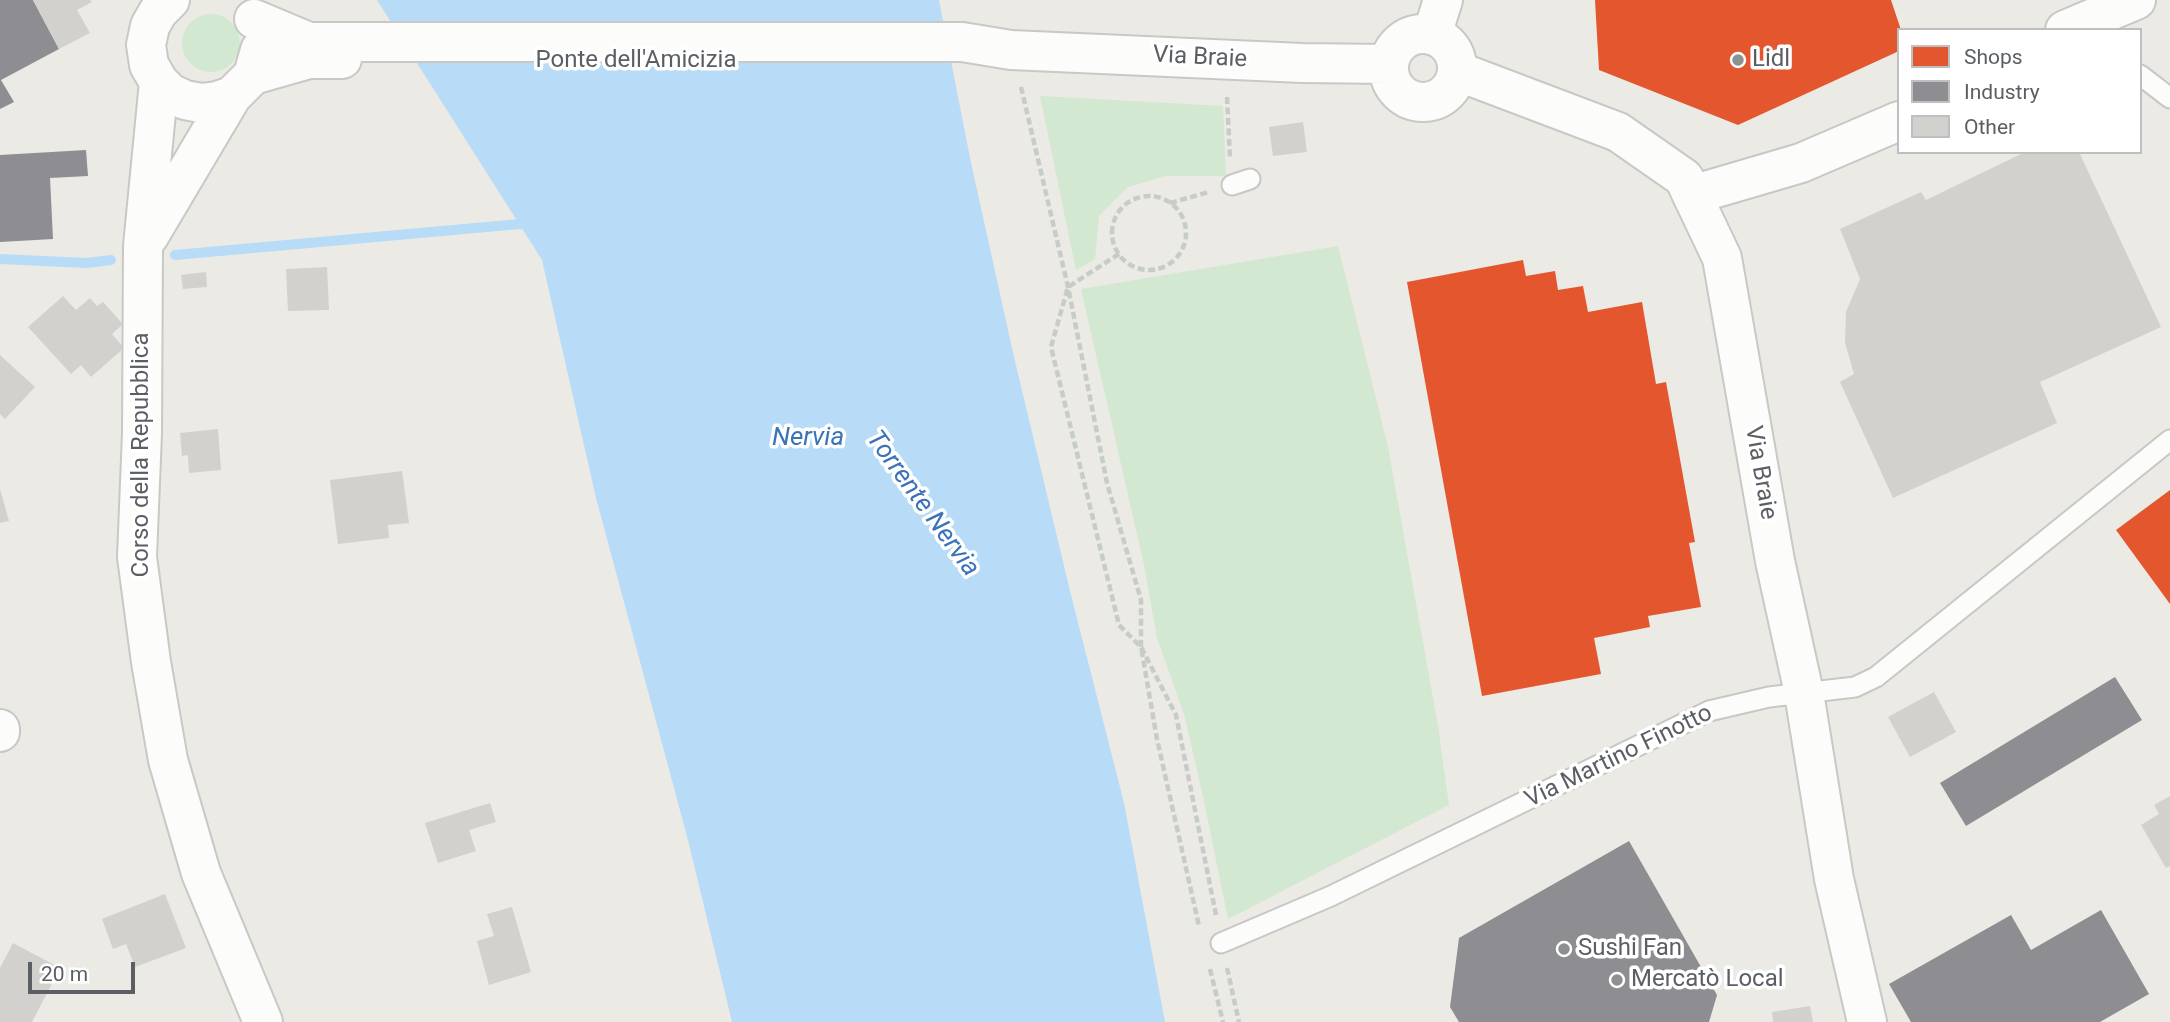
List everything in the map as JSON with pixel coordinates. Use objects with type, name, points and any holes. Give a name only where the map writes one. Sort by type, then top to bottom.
[{"type":"street","points":[[2072,21],[2136,0]]},
{"type":"street","points":[[155,9],[146,46],[149,65],[159,82],[170,93],[185,100],[209,102],[309,51],[246,10]]},
{"type":"street","points":[[143,246],[260,57],[260,37],[246,10]]},
{"type":"street","points":[[1437,18],[1443,40],[1456,59],[1455,82],[1440,98],[1420,102],[1409,99],[1394,85],[1389,64],[1392,54],[1399,44],[1420,34],[1437,18]]},
{"type":"street","name":"Ponte dell'Amicizia","points":[[309,51],[962,52],[1015,64]]},
{"type":"street","name":"Via Braie","points":[[1015,64],[1389,64]]},
{"type":"street","name":"Via Braie","points":[[1457,71],[1618,132],[1684,178],[1722,258],[1775,561],[1804,693],[1834,879],[1867,1022]]},
{"type":"street","name":"Corso della Repubblica","points":[[159,82],[143,246],[142,433],[137,557],[150,662],[168,760],[201,873],[263,1022]]},
{"type":"street","points":[[1692,195],[1801,163],[1897,122]]},
{"type":"lane","points":[[2142,77],[2170,99]]},
{"type":"lane","name":"Via Martino Finotto","points":[[1221,943],[1331,896],[1709,711],[1769,696],[1855,687],[1876,677],[2170,440]]},
{"type":"path","points":[[1015,64],[1068,287],[1107,483],[1141,600],[1141,646],[1157,739],[1201,933]]},
{"type":"path","points":[[1170,203],[1241,182],[1228,116]]},
{"type":"path","points":[[1148,196],[1170,203],[1185,224],[1182,249],[1175,259],[1164,267],[1139,269],[1128,264],[1119,254],[1112,233],[1119,212],[1137,198],[1148,196]]},
{"type":"path","points":[[1119,254],[1068,287],[1052,347],[1119,625],[1141,646],[1177,715],[1239,1022]]},
{"type":"path","points":[[1207,959],[1223,1022]]},
{"type":"green space","points":[[211,14],[227,19],[235,27],[240,43],[235,59],[227,67],[211,72],[195,67],[187,59],[182,43],[187,27],[195,19]]},
{"type":"green space","points":[[1040,96],[1223,106],[1226,176],[1166,176],[1128,187],[1099,216],[1095,259],[1076,270]]},
{"type":"green space","points":[[1338,246],[1388,447],[1438,726],[1449,805],[1228,919],[1184,714],[1157,638],[1144,565],[1081,289]]},
{"type":"water","name":"Nervia","points":[[377,0],[939,0],[970,158],[1014,357],[1124,803],[1165,1022],[732,1022],[688,840],[596,498],[542,260]]},
{"type":"building: Shops","name":"Lidl","points":[[1595,0],[1891,0],[1900,28],[1897,28],[1897,52],[1738,125],[1599,70]]},
{"type":"building: Shops","points":[[1523,260],[1526,276],[1555,271],[1558,290],[1583,286],[1588,312],[1642,302],[1656,384],[1666,382],[1695,542],[1689,543],[1701,607],[1648,616],[1650,627],[1594,638],[1601,674],[1482,696],[1407,282]]},
{"type":"building: Shops","points":[[2170,490],[2170,604],[2116,530]]},
{"type":"building: Industry","points":[[0,0],[33,0],[59,49],[1,80],[14,102],[0,109]]},
{"type":"building: Industry","points":[[86,150],[88,176],[50,178],[53,239],[0,242],[0,155]]},
{"type":"building: Industry","points":[[2115,677],[2142,720],[1966,826],[1940,783]]},
{"type":"building: Industry","points":[[1629,841],[1717,995],[1709,1022],[1459,1022],[1450,1007],[1459,938]]},
{"type":"building: Industry","points":[[2101,910],[2149,994],[2100,1022],[1911,1022],[1889,984],[2011,915],[2031,950]]},
{"type":"building: Other","points":[[33,0],[90,0],[92,2],[77,10],[90,33],[59,49]]},
{"type":"building: Other","points":[[1303,122],[1307,152],[1273,156],[1269,127]]},
{"type":"building: Other","points":[[2021,154],[2080,154],[2161,327],[2040,382],[2057,423],[1893,498],[1840,382],[1854,374],[1845,343],[1846,312],[1860,279],[1840,229],[1921,192],[1926,200]]},
{"type":"building: Other","points":[[327,267],[329,310],[288,311],[286,269]]},
{"type":"building: Other","points":[[206,272],[207,287],[183,289],[181,275]]},
{"type":"building: Other","points":[[63,296],[76,310],[90,298],[97,306],[103,302],[123,324],[112,334],[124,348],[91,377],[81,365],[71,374],[28,327]]},
{"type":"building: Other","points":[[0,355],[35,387],[5,419],[0,414]]},
{"type":"building: Other","points":[[218,429],[221,470],[189,473],[188,455],[182,456],[180,433]]},
{"type":"building: Other","points":[[402,471],[409,523],[388,525],[389,538],[338,544],[330,480]]},
{"type":"building: Other","points":[[0,489],[9,521],[0,523]]},
{"type":"building: Other","points":[[1934,692],[1956,732],[1910,757],[1888,717]]},
{"type":"building: Other","points":[[2170,796],[2170,866],[2166,868],[2141,825],[2159,814],[2154,805]]},
{"type":"building: Other","points":[[490,803],[496,822],[469,830],[476,851],[438,863],[425,823]]},
{"type":"building: Other","points":[[165,894],[186,948],[135,967],[126,944],[113,949],[102,919]]},
{"type":"building: Other","points":[[512,907],[531,972],[489,985],[477,941],[494,936],[487,914]]},
{"type":"building: Other","points":[[13,943],[60,968],[32,1022],[0,1022],[0,968]]},
{"type":"building: Other","points":[[1810,1006],[1813,1022],[1773,1022],[1772,1012]]},
{"type":"waterway","points":[[175,255],[531,225]]},
{"type":"waterway","points":[[0,259],[87,263],[111,260]]},
{"type":"place","name":"Lidl","points":[[1738,60]]},
{"type":"place","name":"Sushi Fan","points":[[1564,949]]},
{"type":"place","name":"Mercatò Local","points":[[1617,980]]},
{"type":"water label","name":"Torrente Nervia","points":[[922,504]]}]
